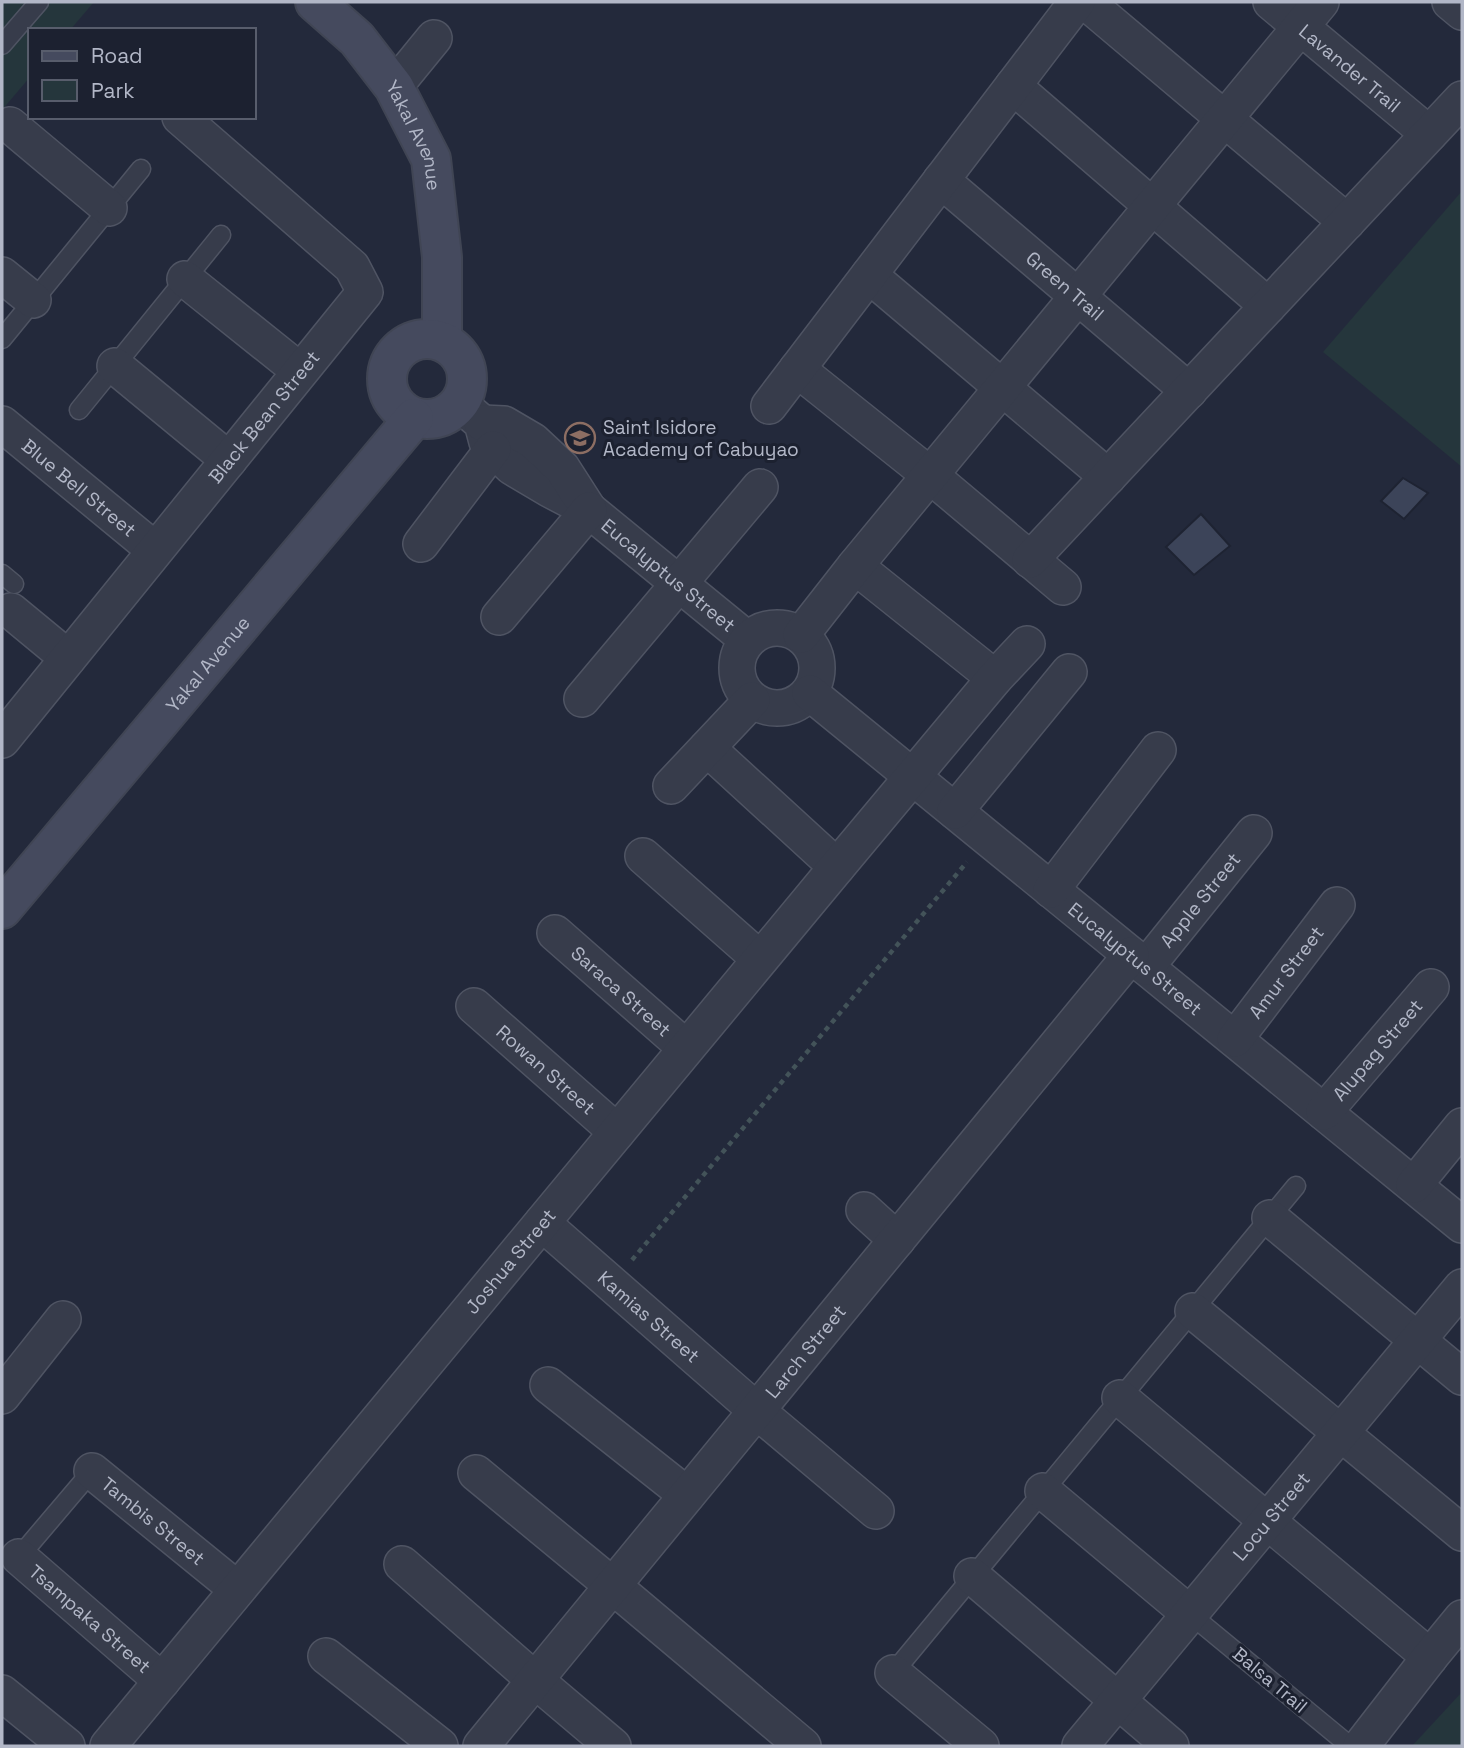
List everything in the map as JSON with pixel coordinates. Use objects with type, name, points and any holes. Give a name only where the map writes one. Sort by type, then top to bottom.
[{"type":"street","name":"Yakal Avenue","points":[[315,2],[357,39],[394,87],[431,159],[442,257],[442,341]]},
{"type":"street","points":[[769,406],[1077,2]]},
{"type":"street","points":[[1086,2],[1347,222]]},
{"type":"street","name":"Lavander Trail","points":[[1271,2],[1311,14],[1429,134]]},
{"type":"street","points":[[1450,2],[1462,12]]},
{"type":"street","points":[[801,635],[1311,14]]},
{"type":"street","points":[[394,87],[434,38]]},
{"type":"street","points":[[1013,86],[1268,306]]},
{"type":"street","points":[[1030,560],[1462,99]]},
{"type":"street","name":"Black Bean Street","points":[[3,734],[365,292],[352,267],[218,130],[186,119]]},
{"type":"street","points":[[14,121],[109,208]]},
{"type":"street","name":"Green Trail","points":[[941,180],[1188,391]]},
{"type":"street","points":[[2,275],[33,300]]},
{"type":"street","points":[[869,275],[1108,477]]},
{"type":"street","points":[[185,279],[300,371]]},
{"type":"street","points":[[421,544],[478,425],[467,390],[464,362],[456,350],[442,341],[424,338],[410,341],[398,350],[389,365],[387,381],[392,399],[402,411],[414,418],[428,420],[446,416],[478,425]]},
{"type":"street","points":[[115,366],[229,460]]},
{"type":"street","points":[[797,369],[931,476],[1063,587]]},
{"type":"street","name":"Yakal Avenue","points":[[5,899],[414,418]]},
{"type":"street","name":"Blue Bell Street","points":[[2,424],[155,550]]},
{"type":"street","name":"Eucalyptus Street","points":[[478,425],[512,467],[589,510],[748,640]]},
{"type":"street","points":[[582,699],[760,487]]},
{"type":"street","points":[[499,617],[589,510]]},
{"type":"street","points":[[855,566],[995,678]]},
{"type":"street","points":[[9,590],[68,657]]},
{"type":"street","points":[[774,628],[788,629],[801,635],[810,644],[818,668],[816,681],[810,692],[797,703],[782,708],[766,707],[752,700],[741,687],[737,671],[739,654],[748,640],[760,632],[774,628]]},
{"type":"street","name":"Joshua Street","points":[[108,1746],[912,776],[995,678],[1027,645]]},
{"type":"street","points":[[955,811],[1069,672]]},
{"type":"street","name":"Eucalyptus Street","points":[[810,692],[1462,1225]]},
{"type":"street","points":[[671,786],[752,700]]},
{"type":"street","points":[[707,748],[837,867]]},
{"type":"street","points":[[1051,890],[1158,750]]},
{"type":"street","name":"Apple Street","points":[[1139,961],[1254,833]]},
{"type":"street","points":[[643,856],[761,959]]},
{"type":"street","name":"Amur Street","points":[[1235,1039],[1337,905]]},
{"type":"street","name":"Saraca Street","points":[[555,933],[686,1048]]},
{"type":"street","name":"Larch Street","points":[[481,1746],[757,1411],[859,1305],[897,1240],[1139,961]]},
{"type":"street","name":"Alupag Street","points":[[1324,1112],[1431,987]]},
{"type":"street","name":"Rowan Street","points":[[474,1006],[617,1132]]},
{"type":"street","points":[[1414,1185],[1462,1126]]},
{"type":"street","points":[[864,1210],[897,1240]]},
{"type":"street","points":[[1270,1218],[1462,1377]]},
{"type":"street","name":"Kamias Street","points":[[542,1223],[876,1511]]},
{"type":"street","name":"Locu Street","points":[[1080,1746],[1462,1287]]},
{"type":"street","points":[[1194,1311],[1462,1533]]},
{"type":"street","points":[[2,1396],[63,1319]]},
{"type":"street","points":[[548,1385],[687,1496]]},
{"type":"street","points":[[1120,1398],[1430,1657]]},
{"type":"street","name":"Tambis Street","points":[[92,1471],[237,1589]]},
{"type":"street","points":[[476,1473],[803,1746]]},
{"type":"street","points":[[1043,1491],[1190,1614]]},
{"type":"street","name":"Tsampaka Street","points":[[19,1557],[162,1681]]},
{"type":"street","points":[[402,1564],[613,1746]]},
{"type":"street","points":[[972,1576],[1171,1746]]},
{"type":"street","points":[[1361,1746],[1462,1618]]},
{"type":"street","points":[[326,1656],[440,1746]]},
{"type":"street","points":[[893,1674],[981,1746]]},
{"type":"street","points":[[2,1693],[46,1740]]},
{"type":"lane","points":[[2,45],[38,2]]},
{"type":"lane","points":[[2,339],[141,169]]},
{"type":"lane","points":[[79,410],[221,235]]},
{"type":"lane","points":[[893,1674],[1296,1186]]},
{"type":"lane","name":"Tambis Street","points":[[19,1557],[92,1471]]},
{"type":"lane","name":"Balsa Trail","points":[[1190,1614],[1350,1746]]},
{"type":"path","points":[[611,1284],[988,838]]},
{"type":"green space","points":[[2,2],[94,2],[72,28],[28,28],[28,79],[2,110]]},
{"type":"green space","points":[[1462,191],[1462,467],[1323,352]]},
{"type":"green space","points":[[1462,1692],[1462,1746],[1412,1746]]},
{"type":"building","points":[[1403,478],[1428,493],[1404,519],[1381,501]]},
{"type":"building","points":[[1201,514],[1230,546],[1194,575],[1166,547]]},
{"type":"place","name":"Saint Isidore Academy of Cabuyao","points":[[580,438]]}]
